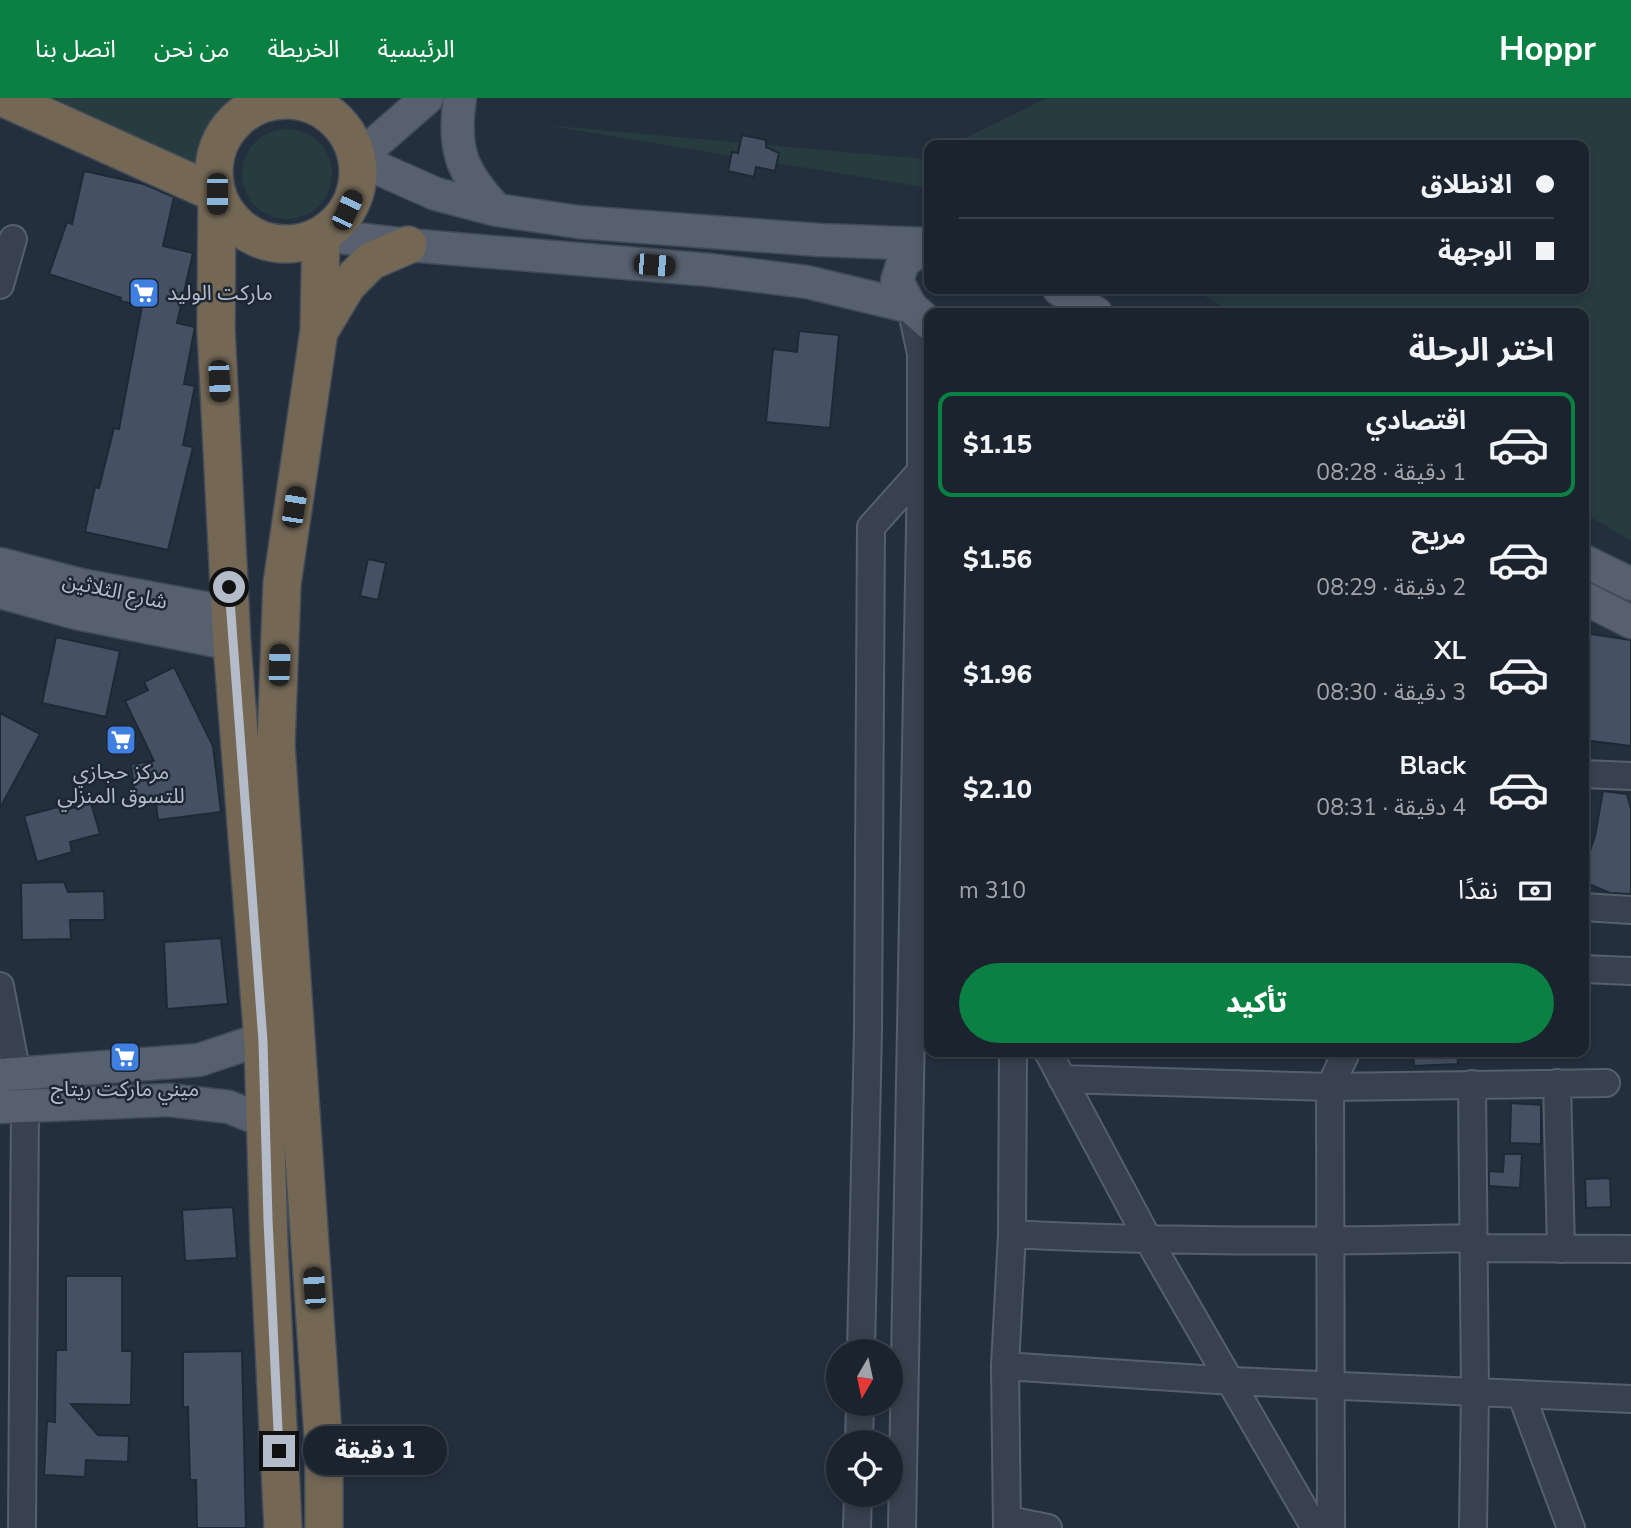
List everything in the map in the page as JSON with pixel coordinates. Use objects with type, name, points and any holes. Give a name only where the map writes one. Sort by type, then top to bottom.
[{"type":"highway","points":[[4,98],[217,194],[237,224],[268,242],[295,243],[321,235],[347,210],[358,177],[357,159],[342,126],[329,114],[313,105],[280,99],[260,105],[230,126],[215,158],[217,194],[216,329],[231,629],[280,1040],[304,1126],[324,1451],[324,1528]]},
{"type":"highway","points":[[284,1528],[264,1121],[280,1040],[276,745],[282,584],[319,331],[321,235]]},
{"type":"highway","points":[[319,331],[347,285],[371,261],[408,245]]},
{"type":"main road","points":[[427,98],[357,159],[436,194],[497,210],[591,223],[924,244]]},
{"type":"main road","points":[[460,98],[456,125],[460,158],[473,185],[497,210]]},
{"type":"main road","points":[[321,235],[807,282],[920,315]]},
{"type":"main road","points":[[920,315],[897,281],[903,262],[924,247]]},
{"type":"main road","points":[[1067,294],[1088,308]]},
{"type":"main road","points":[[1589,563],[1631,584]]},
{"type":"main road","name":"شارع الثلاثين","points":[[0,564],[231,629]]},
{"type":"main road","points":[[0,592],[76,613],[231,629]]},
{"type":"main road","points":[[1589,601],[1631,622]]},
{"type":"main road","points":[[8,1074],[200,1060],[280,1040]]},
{"type":"main road","points":[[13,1107],[169,1100],[229,1107],[283,1129],[304,1126]]},
{"type":"street","points":[[0,285],[13,239]]},
{"type":"street","points":[[902,1528],[921,471],[920,315]]},
{"type":"street","points":[[861,1339],[868,1030],[871,527],[921,471]]},
{"type":"street","points":[[1589,774],[1631,776]]},
{"type":"street","points":[[1589,907],[1631,910]]},
{"type":"street","points":[[1589,969],[1631,971]]},
{"type":"street","points":[[0,986],[8,1074]]},
{"type":"street","points":[[918,1528],[927,1057]]},
{"type":"street","points":[[1013,1057],[1012,1234],[1005,1366],[1007,1524],[1048,1528]]},
{"type":"street","points":[[1051,1057],[1149,1241],[1233,1381],[1315,1528]]},
{"type":"street","points":[[1331,1528],[1330,1087],[1344,1057]]},
{"type":"street","points":[[1062,1079],[1330,1087],[1606,1083]]},
{"type":"street","points":[[1557,1083],[1561,1249]]},
{"type":"street","points":[[1472,1084],[1474,1528]]},
{"type":"street","points":[[13,1107],[11,1344],[22,1528]]},
{"type":"street","points":[[1012,1234],[1149,1241],[1474,1243],[1561,1249],[1631,1249]]},
{"type":"street","points":[[1005,1366],[1233,1381],[1631,1399]]},
{"type":"street","points":[[1521,1394],[1571,1528]]},
{"type":"street","points":[[858,1507],[858,1528]]},
{"type":"green space","points":[[44,98],[236,98],[250,104],[234,117],[217,139],[207,168]]},
{"type":"green space","points":[[1047,98],[1631,98],[1631,541],[1589,516],[1589,308],[1225,308],[1201,294],[1589,294],[1589,140],[961,140]]},
{"type":"green space","points":[[544,125],[924,158],[924,187]]},
{"type":"green space","points":[[287,129],[304,132],[319,142],[329,157],[332,174],[329,191],[319,206],[304,216],[287,219],[270,216],[255,206],[245,191],[242,174],[245,157],[255,142],[270,132]]},
{"type":"building","points":[[742,135],[766,140],[766,147],[779,153],[775,171],[756,167],[754,177],[728,171],[732,152],[738,153]]},
{"type":"building","points":[[84,171],[144,184],[174,197],[163,246],[193,253],[177,323],[195,327],[184,384],[195,386],[183,445],[193,447],[168,550],[85,532],[95,487],[99,488],[114,428],[119,429],[142,306],[120,301],[121,298],[49,274],[67,222],[72,224]]},
{"type":"building","points":[[799,331],[839,335],[830,428],[766,422],[773,349],[797,352]]},
{"type":"building","points":[[368,559],[386,563],[378,600],[360,596]]},
{"type":"building","points":[[1589,634],[1631,640],[1631,746],[1589,741]]},
{"type":"building","points":[[56,637],[120,651],[106,717],[42,703]]},
{"type":"building","points":[[174,667],[213,746],[221,812],[158,820],[156,803],[136,805],[131,764],[154,761],[125,701],[148,690],[144,682]]},
{"type":"building","points":[[0,713],[40,734],[0,808]]},
{"type":"building","points":[[1603,791],[1627,794],[1631,809],[1631,894],[1610,893],[1589,884],[1589,853]]},
{"type":"building","points":[[91,803],[100,834],[70,842],[72,852],[37,862],[24,816],[58,807],[62,811]]},
{"type":"building","points":[[64,882],[68,892],[104,891],[105,920],[70,920],[71,939],[22,940],[21,883]]},
{"type":"building","points":[[221,938],[228,1004],[167,1009],[164,942]]},
{"type":"building","points":[[1413,1057],[1457,1057],[1458,1064],[1414,1066]]},
{"type":"building","points":[[1511,1103],[1541,1105],[1541,1144],[1510,1143]]},
{"type":"building","points":[[1504,1154],[1522,1154],[1520,1188],[1489,1186],[1489,1171],[1503,1172]]},
{"type":"building","points":[[1610,1178],[1611,1207],[1586,1208],[1585,1179]]},
{"type":"building","points":[[233,1207],[237,1258],[185,1261],[182,1210]]},
{"type":"building","points":[[66,1276],[122,1276],[122,1351],[132,1351],[131,1405],[71,1404],[98,1435],[129,1436],[128,1462],[86,1460],[85,1477],[44,1475],[47,1421],[55,1422],[56,1350],[66,1350]]},
{"type":"building","points":[[242,1351],[246,1528],[197,1528],[196,1480],[190,1480],[188,1407],[183,1407],[183,1352]]},
{"type":"place","name":"ماركت الوليد","points":[[144,293]]},
{"type":"place","name":"مركز حجازي للتسوق المنزلي","points":[[121,740]]},
{"type":"place","name":"ميني ماركت ريتاج","points":[[125,1057]]},
{"type":"route","points":[[229,587],[263,1041],[264,1121],[279,1451]]}]
